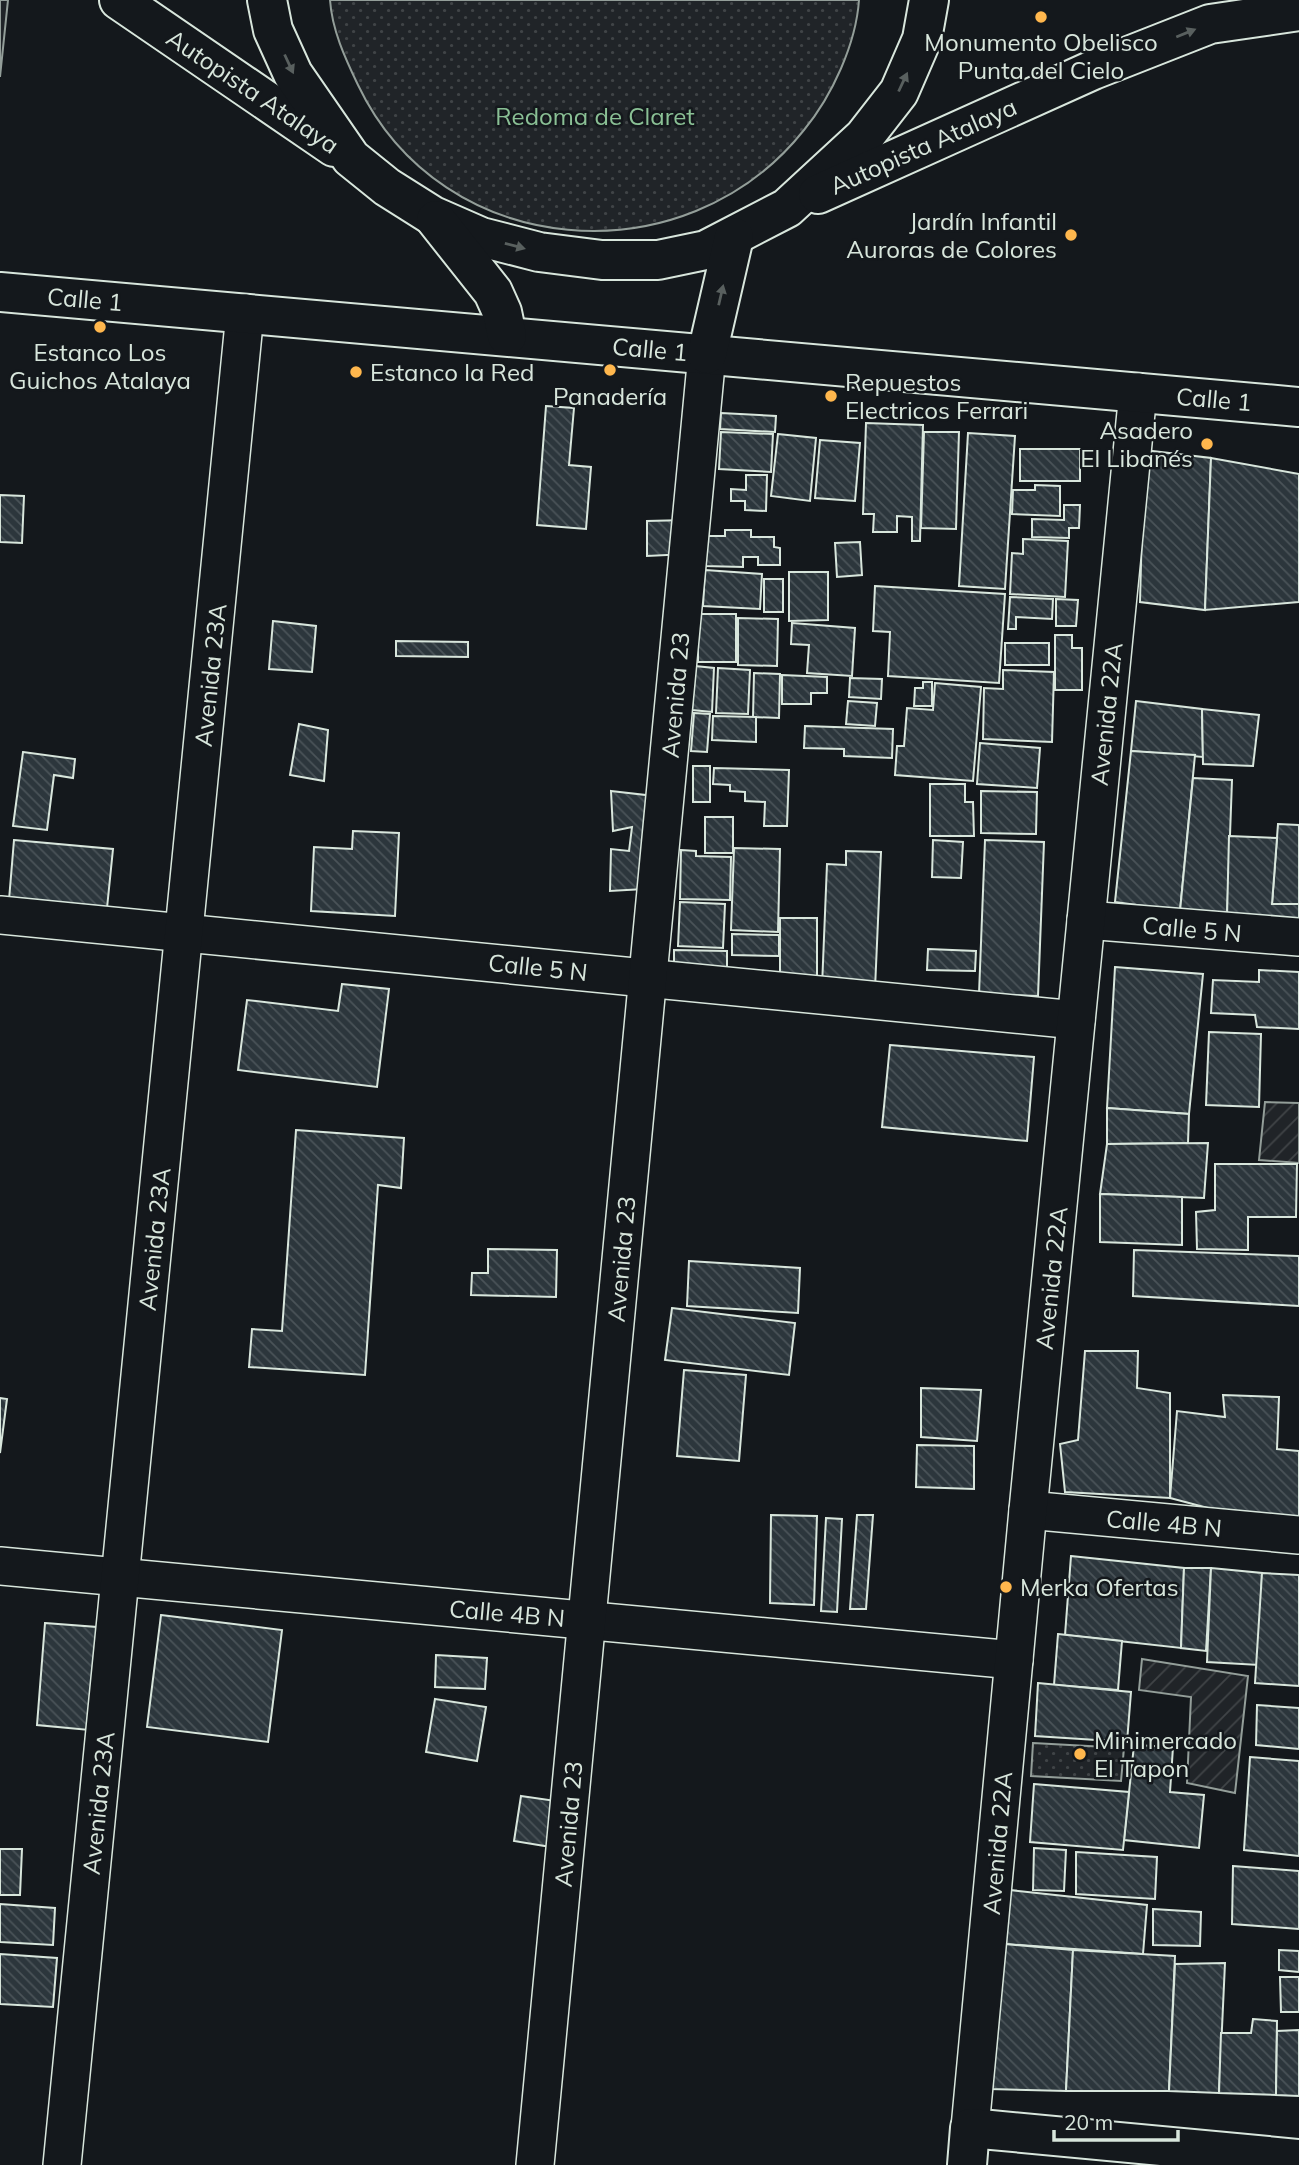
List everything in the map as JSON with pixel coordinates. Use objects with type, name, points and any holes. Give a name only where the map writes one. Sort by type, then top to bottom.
[{"type":"main road","name":"Autopista Atalaya","points":[[119,0],[351,158]]},
{"type":"main road","points":[[267,0],[273,30],[293,74],[351,158],[387,187],[433,216],[493,240],[539,252],[602,260],[659,260],[706,250],[787,208],[864,137],[899,92],[922,39],[929,0]]},
{"type":"main road","name":"Autopista Atalaya","points":[[787,208],[1081,75],[1210,23],[1299,11]]},
{"type":"main road","points":[[433,216],[493,292],[502,312],[507,336]]},
{"type":"main road","points":[[707,354],[734,237]]},
{"type":"main road","name":"Calle 1","points":[[0,292],[1299,407]]},
{"type":"main road","points":[[969,2146],[1299,2159]]},
{"type":"street","name":"Avenida 23A","points":[[62,2165],[246,313]]},
{"type":"street","name":"Avenida 23","points":[[535,2165],[707,354]]},
{"type":"street","name":"Avenida 22A","points":[[969,2146],[1028,1510],[1138,392]]},
{"type":"street","name":"Calle 5 N","points":[[0,915],[1076,1020]]},
{"type":"street","name":"Calle 5 N","points":[[1086,920],[1299,937]]},
{"type":"street","name":"Calle 4B N","points":[[1028,1510],[1299,1535]]},
{"type":"street","name":"Calle 4B N","points":[[0,1566],[1014,1660]]},
{"type":"green space","points":[[0,0],[8,0],[0,77]]},
{"type":"green space","name":"Redoma de Claret","points":[[330,0],[859,0],[848,52],[824,102],[804,130],[754,178],[696,211],[633,228],[568,230],[505,216],[446,187],[396,144],[353,75],[336,33]]},
{"type":"green space","points":[[1265,1102],[1299,1103],[1299,1163],[1259,1160]]},
{"type":"green space","points":[[1142,1659],[1248,1676],[1235,1793],[1187,1783],[1191,1697],[1139,1690]]},
{"type":"green space","points":[[1033,1743],[1124,1748],[1121,1781],[1031,1776]]},
{"type":"building","points":[[546,406],[574,408],[569,465],[591,467],[586,529],[537,525]]},
{"type":"building","points":[[721,413],[776,416],[775,432],[720,429]]},
{"type":"building","points":[[866,423],[923,425],[920,541],[912,541],[912,517],[897,516],[897,532],[873,532],[874,514],[863,514]]},
{"type":"building","points":[[721,432],[773,434],[771,472],[719,469]]},
{"type":"building","points":[[924,432],[959,432],[956,529],[921,528]]},
{"type":"building","points":[[968,433],[1015,436],[1005,589],[959,586]]},
{"type":"building","points":[[778,434],[816,438],[810,501],[771,496]]},
{"type":"building","points":[[820,440],[860,443],[855,501],[815,498]]},
{"type":"building","points":[[1020,449],[1080,449],[1080,481],[1020,481]]},
{"type":"building","points":[[1144,450],[1211,458],[1205,610],[1140,602]]},
{"type":"building","points":[[1211,458],[1299,474],[1299,602],[1205,610]]},
{"type":"building","points":[[746,475],[767,475],[766,511],[745,510],[745,501],[731,501],[731,489],[746,490]]},
{"type":"building","points":[[1035,485],[1060,486],[1060,516],[1012,514],[1013,490],[1035,490]]},
{"type":"building","points":[[0,495],[24,496],[22,543],[0,542]]},
{"type":"building","points":[[1064,505],[1080,505],[1079,528],[1069,528],[1069,538],[1032,537],[1032,519],[1064,520]]},
{"type":"building","points":[[687,520],[687,554],[647,556],[647,521]]},
{"type":"building","points":[[725,530],[751,530],[751,537],[774,537],[774,547],[780,548],[780,565],[758,565],[758,557],[743,557],[743,567],[705,566],[705,536],[725,536]]},
{"type":"building","points":[[1023,539],[1068,541],[1065,597],[1010,594],[1012,553],[1023,554]]},
{"type":"building","points":[[860,542],[862,575],[837,577],[835,543]]},
{"type":"building","points":[[705,570],[762,574],[760,609],[703,606]]},
{"type":"building","points":[[789,572],[828,572],[828,620],[789,621]]},
{"type":"building","points":[[764,579],[783,579],[783,612],[764,612]]},
{"type":"building","points":[[875,586],[1005,594],[999,683],[888,676],[890,632],[873,631]]},
{"type":"building","points":[[1010,597],[1053,599],[1052,619],[1016,617],[1016,629],[1008,629]]},
{"type":"building","points":[[1056,599],[1078,600],[1076,626],[1056,626]]},
{"type":"building","points":[[698,614],[736,614],[736,662],[698,662]]},
{"type":"building","points":[[738,618],[778,619],[777,666],[738,665]]},
{"type":"building","points":[[273,621],[316,626],[312,672],[269,669]]},
{"type":"building","points":[[792,623],[855,628],[852,676],[807,673],[809,645],[791,644]]},
{"type":"building","points":[[1055,635],[1072,635],[1072,648],[1082,648],[1082,690],[1055,690]]},
{"type":"building","points":[[396,641],[468,642],[468,657],[396,656]]},
{"type":"building","points":[[1005,643],[1049,643],[1049,665],[1005,665]]},
{"type":"building","points":[[695,666],[714,668],[712,712],[692,710]]},
{"type":"building","points":[[718,668],[750,670],[748,714],[716,713]]},
{"type":"building","points":[[1003,670],[1054,672],[1052,742],[983,739],[984,688],[1003,689]]},
{"type":"building","points":[[754,673],[780,674],[779,718],[753,717]]},
{"type":"building","points":[[782,675],[827,677],[827,693],[811,693],[811,704],[782,704]]},
{"type":"building","points":[[850,678],[882,679],[881,699],[849,697]]},
{"type":"building","points":[[923,682],[932,682],[932,706],[914,706],[915,688],[923,688]]},
{"type":"building","points":[[935,683],[981,687],[973,781],[895,775],[897,746],[904,746],[907,708],[933,710]]},
{"type":"building","points":[[848,701],[877,703],[875,726],[846,724]]},
{"type":"building","points":[[1136,701],[1202,709],[1203,757],[1131,751]]},
{"type":"building","points":[[1202,709],[1259,715],[1253,766],[1203,764]]},
{"type":"building","points":[[694,713],[710,714],[707,752],[691,751]]},
{"type":"building","points":[[713,716],[756,717],[756,742],[712,740]]},
{"type":"building","points":[[299,724],[328,730],[324,781],[290,775]]},
{"type":"building","points":[[805,726],[893,729],[892,758],[844,756],[844,749],[804,748]]},
{"type":"building","points":[[980,743],[1040,748],[1037,788],[977,784]]},
{"type":"building","points":[[1131,751],[1195,755],[1180,911],[1115,902]]},
{"type":"building","points":[[23,752],[75,759],[73,778],[54,775],[47,830],[13,826]]},
{"type":"building","points":[[693,766],[710,766],[710,802],[693,802]]},
{"type":"building","points":[[714,768],[789,770],[787,826],[764,826],[765,802],[745,801],[745,792],[730,791],[730,785],[713,784]]},
{"type":"building","points":[[1193,778],[1232,780],[1227,917],[1180,911]]},
{"type":"building","points":[[930,784],[965,784],[965,802],[973,802],[974,836],[930,836]]},
{"type":"building","points":[[611,791],[654,796],[644,889],[610,891],[611,849],[629,851],[632,827],[613,831]]},
{"type":"building","points":[[981,791],[1037,792],[1036,834],[981,833]]},
{"type":"building","points":[[705,817],[733,817],[733,853],[705,853]]},
{"type":"building","points":[[1278,824],[1299,825],[1299,904],[1272,904]]},
{"type":"building","points":[[353,831],[399,833],[395,916],[311,911],[314,847],[352,849]]},
{"type":"building","points":[[1229,836],[1277,838],[1272,904],[1299,904],[1299,921],[1227,917]]},
{"type":"building","points":[[14,840],[113,849],[107,908],[9,900]]},
{"type":"building","points":[[933,840],[963,842],[961,878],[932,877]]},
{"type":"building","points":[[985,840],[1044,842],[1038,996],[979,994]]},
{"type":"building","points":[[734,848],[780,849],[778,932],[731,930]]},
{"type":"building","points":[[681,850],[696,851],[696,856],[731,857],[730,900],[680,899]]},
{"type":"building","points":[[846,851],[881,852],[875,989],[822,987],[827,864],[846,865]]},
{"type":"building","points":[[680,902],[725,904],[723,948],[678,946]]},
{"type":"building","points":[[780,918],[817,918],[817,976],[780,976]]},
{"type":"building","points":[[732,934],[779,935],[779,956],[732,955]]},
{"type":"building","points":[[928,949],[976,951],[975,971],[927,970]]},
{"type":"building","points":[[674,950],[727,951],[727,974],[674,971]]},
{"type":"building","points":[[1115,967],[1203,974],[1189,1114],[1107,1108]]},
{"type":"building","points":[[1259,970],[1299,972],[1299,1029],[1257,1027],[1255,1015],[1211,1013],[1213,980],[1259,982]]},
{"type":"building","points":[[342,984],[389,989],[377,1087],[238,1070],[247,1000],[338,1011]]},
{"type":"building","points":[[1209,1032],[1261,1034],[1259,1107],[1206,1105]]},
{"type":"building","points":[[890,1045],[1034,1057],[1027,1141],[882,1127]]},
{"type":"building","points":[[1107,1108],[1189,1114],[1188,1143],[1107,1144]]},
{"type":"building","points":[[296,1130],[404,1138],[401,1188],[378,1185],[365,1375],[249,1367],[252,1329],[282,1331]]},
{"type":"building","points":[[1208,1143],[1204,1198],[1100,1194],[1107,1144]]},
{"type":"building","points":[[1215,1164],[1297,1164],[1296,1217],[1248,1217],[1248,1250],[1197,1249],[1196,1212],[1215,1210]]},
{"type":"building","points":[[1100,1194],[1182,1197],[1182,1245],[1100,1242]]},
{"type":"building","points":[[488,1249],[557,1250],[556,1297],[471,1295],[472,1273],[488,1273]]},
{"type":"building","points":[[1134,1250],[1299,1256],[1299,1306],[1133,1296]]},
{"type":"building","points":[[689,1261],[800,1268],[798,1313],[687,1306]]},
{"type":"building","points":[[672,1308],[795,1323],[789,1375],[665,1360]]},
{"type":"building","points":[[1085,1351],[1138,1351],[1137,1388],[1170,1393],[1170,1498],[1065,1492],[1060,1444],[1078,1440]]},
{"type":"building","points":[[684,1370],[746,1375],[739,1461],[677,1456]]},
{"type":"building","points":[[921,1388],[981,1390],[977,1441],[921,1437]]},
{"type":"building","points":[[1223,1395],[1279,1397],[1277,1449],[1299,1451],[1299,1520],[1223,1512],[1170,1498],[1177,1411],[1225,1417]]},
{"type":"building","points":[[0,1398],[7,1399],[0,1453]]},
{"type":"building","points":[[917,1445],[974,1446],[974,1489],[916,1487]]},
{"type":"building","points":[[771,1515],[817,1516],[814,1605],[770,1603]]},
{"type":"building","points":[[857,1515],[873,1515],[866,1609],[850,1609]]},
{"type":"building","points":[[826,1518],[842,1519],[837,1612],[821,1611]]},
{"type":"building","points":[[1071,1556],[1184,1568],[1181,1648],[1065,1635]]},
{"type":"building","points":[[1184,1568],[1211,1568],[1206,1651],[1181,1648]]},
{"type":"building","points":[[1211,1568],[1262,1573],[1259,1665],[1207,1662]]},
{"type":"building","points":[[1262,1573],[1299,1575],[1299,1686],[1255,1683]]},
{"type":"building","points":[[161,1615],[282,1630],[268,1742],[147,1727]]},
{"type":"building","points":[[45,1623],[97,1627],[89,1730],[37,1725]]},
{"type":"building","points":[[1058,1634],[1122,1641],[1118,1690],[1054,1685]]},
{"type":"building","points":[[436,1655],[487,1658],[485,1689],[435,1687]]},
{"type":"building","points":[[1038,1683],[1131,1692],[1127,1742],[1035,1736]]},
{"type":"building","points":[[435,1699],[486,1707],[477,1761],[426,1752]]},
{"type":"building","points":[[1257,1705],[1299,1708],[1299,1749],[1256,1745]]},
{"type":"building","points":[[1134,1745],[1173,1747],[1170,1792],[1204,1795],[1199,1848],[1124,1840]]},
{"type":"building","points":[[1250,1757],[1299,1761],[1299,1856],[1244,1850]]},
{"type":"building","points":[[1034,1784],[1129,1792],[1123,1850],[1030,1842]]},
{"type":"building","points":[[521,1796],[563,1802],[557,1848],[514,1841]]},
{"type":"building","points":[[1034,1848],[1066,1850],[1064,1891],[1033,1890]]},
{"type":"building","points":[[0,1849],[22,1849],[20,1895],[0,1895]]},
{"type":"building","points":[[1076,1852],[1157,1857],[1155,1899],[1076,1894]]},
{"type":"building","points":[[1233,1866],[1299,1871],[1299,1929],[1232,1924]]},
{"type":"building","points":[[1010,1890],[1147,1905],[1143,1954],[1005,1944]]},
{"type":"building","points":[[0,1904],[55,1908],[53,1945],[0,1942]]},
{"type":"building","points":[[1153,1909],[1201,1912],[1200,1946],[1153,1945]]},
{"type":"building","points":[[1005,1944],[1073,1950],[1066,2091],[990,2089]]},
{"type":"building","points":[[1073,1950],[1175,1956],[1169,2091],[1066,2091]]},
{"type":"building","points":[[1279,1950],[1299,1951],[1299,1972],[1279,1970]]},
{"type":"building","points":[[0,1954],[57,1958],[53,2007],[0,2004]]},
{"type":"building","points":[[1225,1963],[1219,2093],[1169,2091],[1175,1964]]},
{"type":"building","points":[[1280,1977],[1299,1977],[1299,2012],[1281,2012]]},
{"type":"building","points":[[1253,2019],[1277,2021],[1276,2095],[1219,2093],[1221,2033],[1251,2033]]},
{"type":"building","points":[[1299,2030],[1299,2096],[1276,2095],[1277,2031]]},
{"type":"place","name":"Monumento Obelisco Punta del Cielo","points":[[1041,17]]},
{"type":"place","name":"Jardín Infantil Auroras de Colores","points":[[1071,235]]},
{"type":"place","name":"Estanco Los Guichos Atalaya","points":[[100,327]]},
{"type":"place","name":"Panadería","points":[[610,370]]},
{"type":"place","name":"Estanco la Red","points":[[356,372]]},
{"type":"place","name":"Repuestos Electricos Ferrari","points":[[831,396]]},
{"type":"place","name":"Asadero El Libanés","points":[[1207,444]]},
{"type":"place","name":"Merka Ofertas","points":[[1006,1587]]},
{"type":"place","name":"Minimercado El Tapon","points":[[1080,1754]]}]
